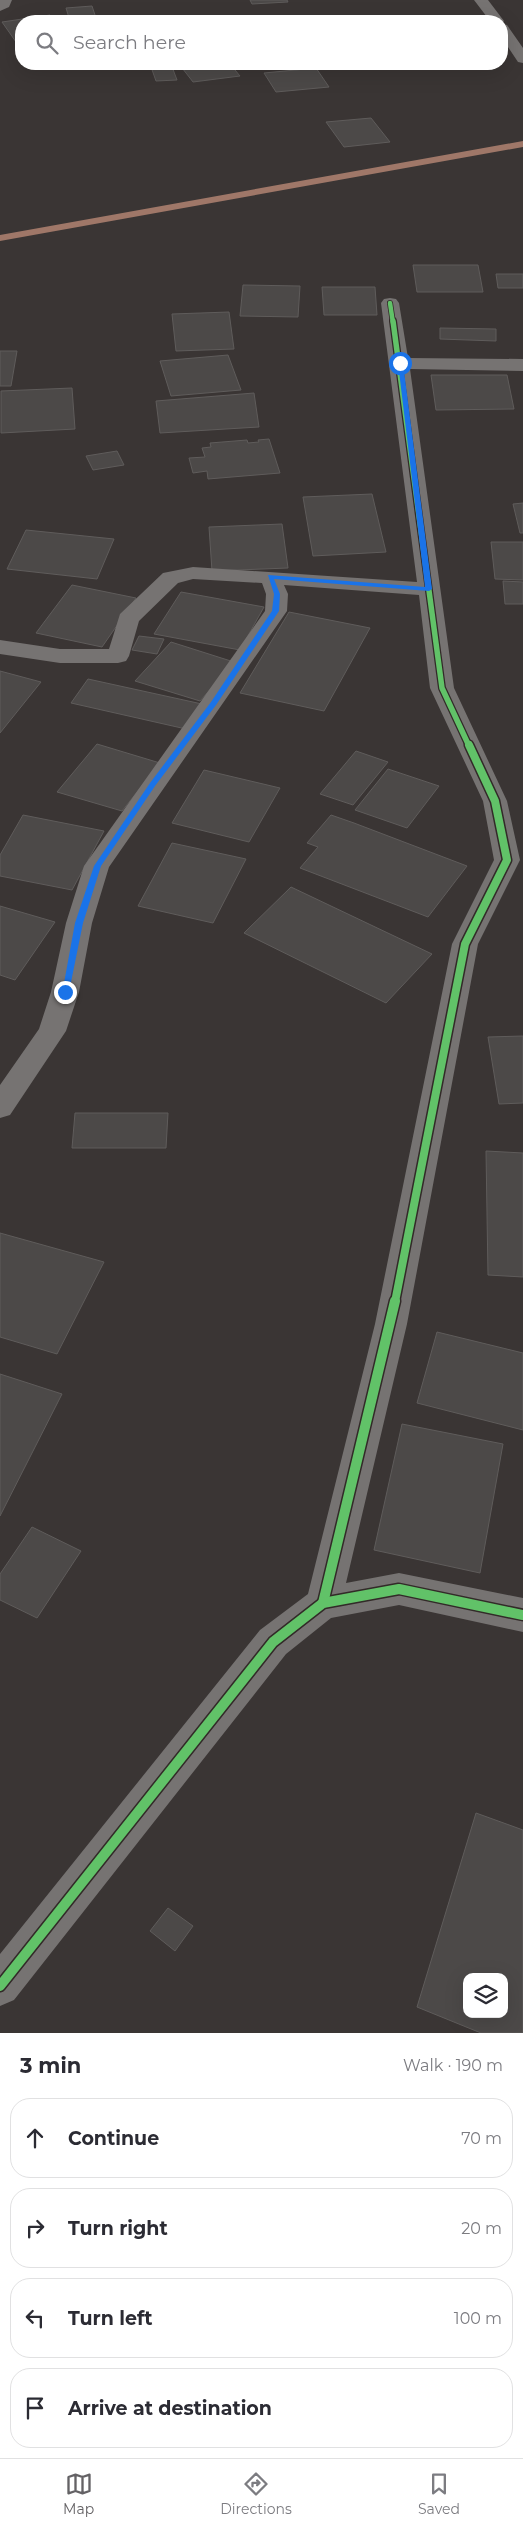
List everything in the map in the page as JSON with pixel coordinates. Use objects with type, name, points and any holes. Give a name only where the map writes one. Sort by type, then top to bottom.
[{"type":"street","points":[[0,7],[4,4],[5,0]]},
{"type":"street","points":[[481,0],[492,15]]},
{"type":"street","points":[[508,37],[523,59]]},
{"type":"street","points":[[323,1603],[391,1324],[465,944],[507,860],[495,802],[442,688],[400,363],[390,303]]},
{"type":"street","points":[[400,363],[523,364]]},
{"type":"street","points":[[0,648],[60,656],[118,656],[128,620],[171,578],[193,573],[270,576],[429,589]]},
{"type":"street","points":[[0,1107],[52,1031],[65,992],[79,923],[97,866],[153,784],[214,703],[276,611],[277,594],[270,576]]},
{"type":"street","points":[[0,1986],[273,1642],[323,1603],[399,1589],[523,1615]]},
{"type":"building","points":[[250,0],[287,0],[288,2],[252,4]]},
{"type":"building","points":[[92,6],[95,15],[68,15],[66,8]]},
{"type":"building","points":[[15,20],[15,41],[2,22]]},
{"type":"building","points":[[152,70],[173,70],[177,80],[156,81]]},
{"type":"building","points":[[184,70],[235,70],[240,76],[193,82]]},
{"type":"building","points":[[317,70],[329,87],[276,92],[264,73]]},
{"type":"building","points":[[371,118],[390,142],[344,147],[326,122]]},
{"type":"building","points":[[413,265],[478,265],[483,292],[417,292]]},
{"type":"building","points":[[496,274],[523,274],[523,288],[498,288]]},
{"type":"building","points":[[243,285],[300,286],[298,317],[240,316]]},
{"type":"building","points":[[322,287],[375,287],[377,315],[324,315]]},
{"type":"building","points":[[229,312],[234,349],[176,351],[172,314]]},
{"type":"building","points":[[440,328],[496,329],[496,341],[440,339]]},
{"type":"building","points":[[0,351],[17,351],[11,386],[0,386]]},
{"type":"building","points":[[228,355],[241,390],[171,396],[160,361]]},
{"type":"building","points":[[431,375],[507,375],[514,409],[436,410]]},
{"type":"building","points":[[72,388],[75,429],[1,433],[1,391]]},
{"type":"building","points":[[254,393],[259,427],[160,433],[156,401]]},
{"type":"building","points":[[269,439],[280,473],[208,479],[207,471],[193,473],[189,458],[205,457],[202,448],[211,447],[210,443],[247,440],[248,443]]},
{"type":"building","points":[[117,451],[124,465],[93,470],[86,456]]},
{"type":"building","points":[[372,494],[386,552],[313,556],[303,497]]},
{"type":"building","points":[[523,503],[523,533],[520,533],[513,504]]},
{"type":"building","points":[[282,524],[288,568],[212,571],[209,527]]},
{"type":"building","points":[[26,530],[114,539],[97,579],[7,569]]},
{"type":"building","points":[[491,542],[523,542],[523,580],[495,579]]},
{"type":"building","points":[[503,581],[523,582],[523,604],[505,604]]},
{"type":"building","points":[[72,585],[136,598],[102,647],[36,633]]},
{"type":"building","points":[[181,592],[264,607],[240,650],[154,634]]},
{"type":"building","points":[[289,612],[370,628],[324,711],[240,693]]},
{"type":"building","points":[[139,636],[164,639],[157,654],[132,650]]},
{"type":"building","points":[[171,642],[234,662],[200,701],[135,681]]},
{"type":"building","points":[[0,671],[41,682],[0,733]]},
{"type":"building","points":[[88,679],[202,704],[186,729],[71,703]]},
{"type":"building","points":[[97,744],[160,763],[122,811],[57,792]]},
{"type":"building","points":[[356,751],[388,762],[353,805],[320,794]]},
{"type":"building","points":[[388,769],[439,786],[407,828],[355,810]]},
{"type":"building","points":[[204,770],[280,788],[249,842],[172,823]]},
{"type":"building","points":[[23,815],[104,831],[72,890],[0,876],[0,855]]},
{"type":"building","points":[[331,815],[467,866],[428,917],[300,868],[318,847],[307,843]]},
{"type":"building","points":[[172,843],[246,859],[213,923],[138,906]]},
{"type":"building","points":[[291,887],[432,954],[386,1003],[244,933]]},
{"type":"building","points":[[0,906],[55,922],[15,980],[0,975]]},
{"type":"building","points":[[523,1036],[523,1103],[499,1104],[488,1037]]},
{"type":"building","points":[[75,1113],[168,1113],[166,1148],[72,1148]]},
{"type":"building","points":[[486,1151],[523,1153],[523,1277],[488,1275]]},
{"type":"building","points":[[0,1233],[104,1262],[57,1354],[0,1337]]},
{"type":"building","points":[[437,1332],[523,1353],[523,1430],[417,1403]]},
{"type":"building","points":[[0,1374],[62,1394],[0,1516]]},
{"type":"building","points":[[402,1424],[503,1444],[480,1573],[374,1550]]},
{"type":"building","points":[[32,1527],[81,1551],[37,1618],[0,1600],[0,1574]]},
{"type":"building","points":[[476,1813],[523,1830],[523,2033],[481,2033],[417,2007]]},
{"type":"building","points":[[168,1908],[193,1926],[175,1951],[150,1931]]},
{"type":"waterway","points":[[0,238],[523,144]]},
{"type":"cycle path","points":[[323,1603],[391,1324],[465,944],[507,860],[495,801],[442,688],[400,363],[390,303]]},
{"type":"cycle path","points":[[0,1986],[273,1642],[323,1603],[399,1589],[523,1615]]},
{"type":"route","points":[[65,992],[79,923],[97,866],[153,784],[214,703],[276,611],[277,594],[270,576],[429,589],[400,363]]}]
